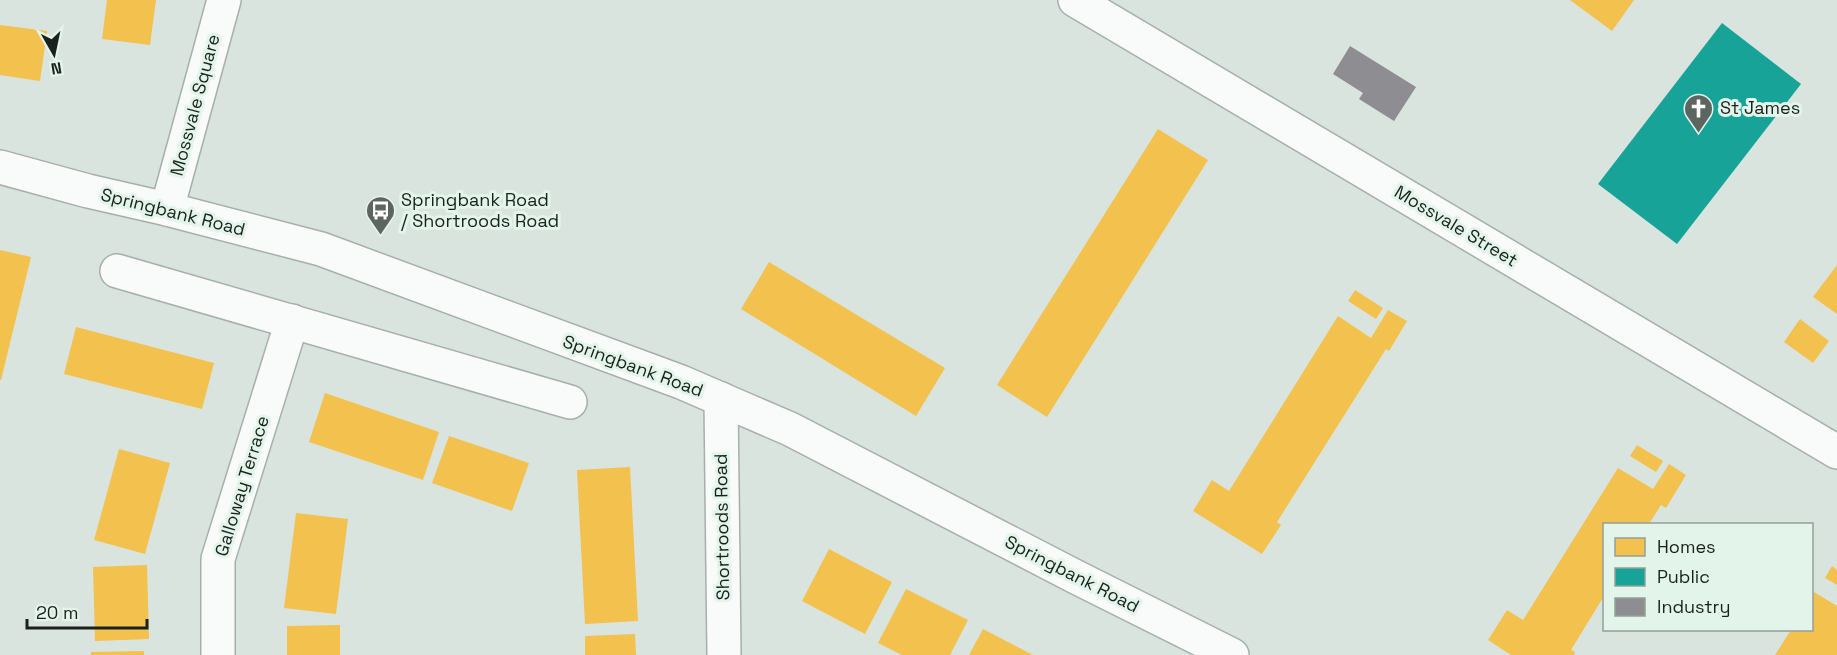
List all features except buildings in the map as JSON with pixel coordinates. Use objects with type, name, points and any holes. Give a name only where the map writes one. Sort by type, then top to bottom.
[{"type":"street","name":"Mossvale Square","points":[[167,209],[224,0]]},
{"type":"street","name":"Mossvale Street","points":[[1075,0],[1837,452]]},
{"type":"street","name":"Springbank Road","points":[[0,167],[321,249],[721,399],[790,429],[1232,655]]},
{"type":"street","points":[[117,271],[570,402]]},
{"type":"street","name":"Galloway Terrace","points":[[218,655],[218,559],[292,321]]},
{"type":"street","name":"Shortroods Road","points":[[721,399],[724,655]]},
{"type":"place","name":"St James","points":[[1699,134]]},
{"type":"place","name":"Springbank Road / Shortroods Road","points":[[380,236]]}]
